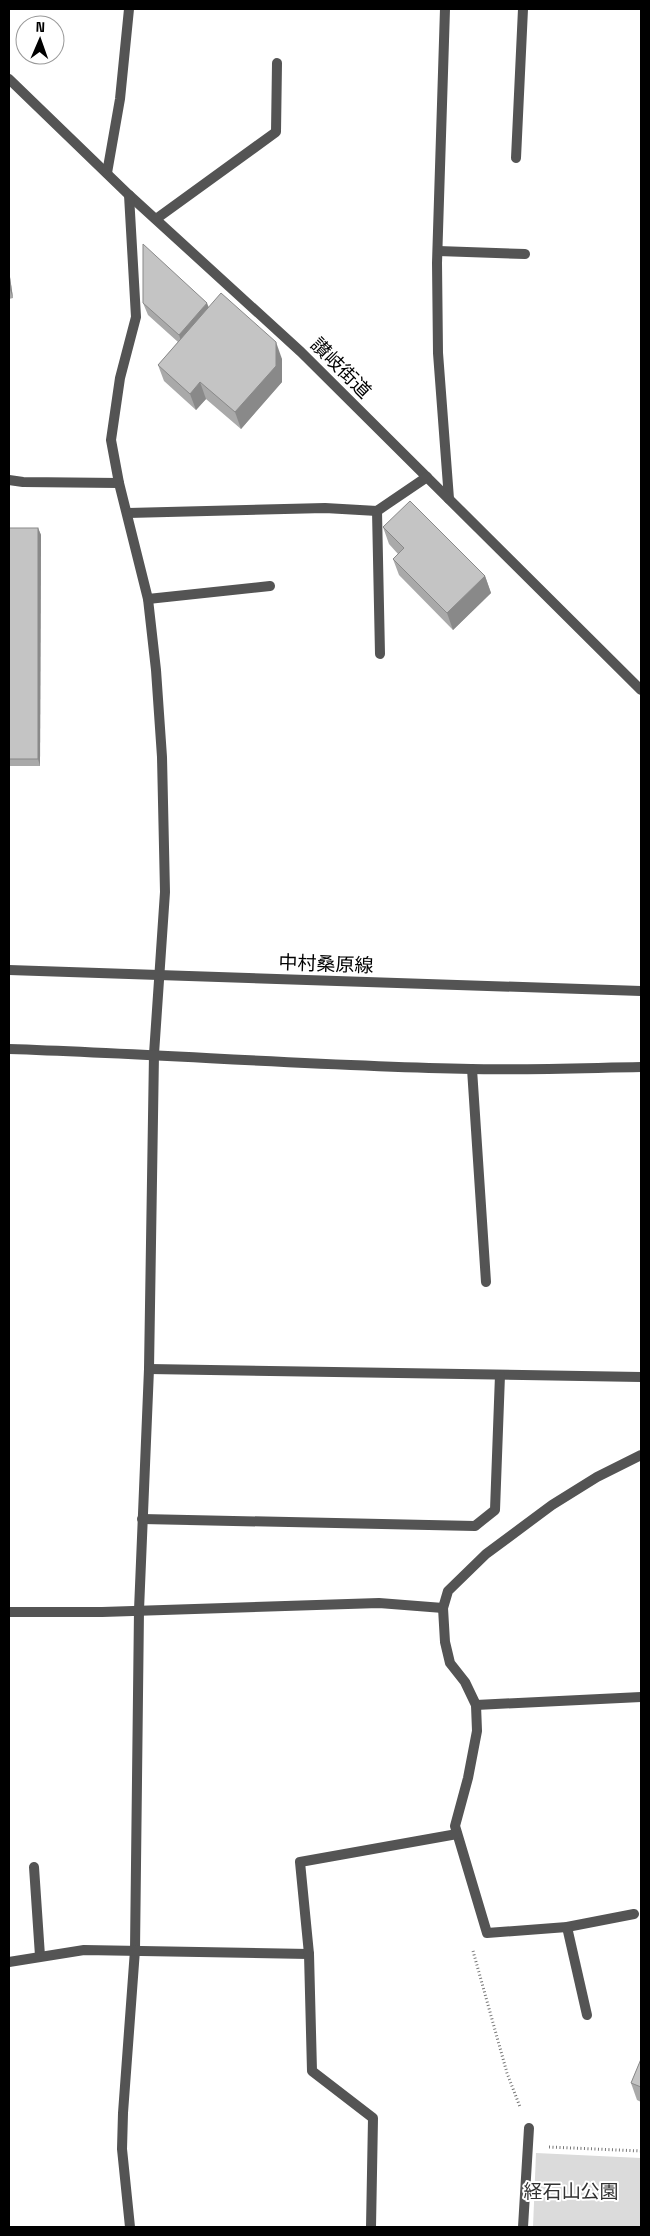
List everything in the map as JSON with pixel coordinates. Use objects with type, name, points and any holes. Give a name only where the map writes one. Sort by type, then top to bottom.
[{"type":"street","points":[[107,173],[120,99],[129,9]]},
{"type":"street","points":[[445,9],[438,251],[438,353],[449,499]]},
{"type":"street","points":[[516,158],[523,9]]},
{"type":"street","points":[[156,219],[276,132],[277,63]]},
{"type":"street","name":"讃岐街道","points":[[9,79],[129,194],[301,352],[641,690]]},
{"type":"street","points":[[129,194],[136,317],[120,378],[111,440],[119,483],[148,599],[156,670],[165,816],[165,892],[154,1054],[148,1369],[139,1610],[135,1950],[122,2113],[122,2149],[130,2227]]},
{"type":"street","points":[[438,251],[525,254]]},
{"type":"street","points":[[128,513],[325,508],[377,511],[427,477]]},
{"type":"street","points":[[9,480],[23,482],[119,483]]},
{"type":"street","points":[[377,511],[380,654]]},
{"type":"street","points":[[148,599],[270,586]]},
{"type":"street","name":"中村桑原線","points":[[9,970],[641,991]]},
{"type":"street","points":[[9,1049],[154,1054],[275,1063],[472,1069],[641,1067]]},
{"type":"street","points":[[472,1069],[486,1282]]},
{"type":"street","points":[[148,1369],[641,1377]]},
{"type":"street","points":[[142,1519],[475,1526],[495,1510],[500,1375]]},
{"type":"street","points":[[634,1914],[567,1927],[487,1933],[455,1826],[468,1778],[476,1731],[476,1705],[465,1682],[450,1663],[445,1642],[443,1608],[448,1591],[486,1554],[552,1505],[597,1477],[641,1455]]},
{"type":"street","points":[[9,1612],[379,1603],[443,1608]]},
{"type":"street","points":[[476,1705],[641,1697]]},
{"type":"street","points":[[371,2227],[374,2118],[312,2071],[310,1954],[300,1862],[457,1834]]},
{"type":"street","points":[[34,1867],[40,1956]]},
{"type":"street","points":[[567,1927],[587,2015]]},
{"type":"street","points":[[9,1962],[84,1950],[310,1954]]},
{"type":"street","points":[[523,2227],[529,2128]]},
{"type":"path","points":[[473,1950],[507,2073],[529,2128]]},
{"type":"path","points":[[528,2146],[641,2151]]},
{"type":"green space","name":"経石山公園","points":[[536,2153],[641,2158],[641,2227],[533,2227]]},
{"type":"building","points":[[143,244],[207,303],[179,335],[143,303]]},
{"type":"building","points":[[221,293],[276,342],[276,366],[235,412],[200,382],[190,394],[158,365]]},
{"type":"building","points":[[410,501],[485,576],[447,613],[393,559],[404,548],[383,527]]},
{"type":"building","points":[[9,528],[38,528],[38,759],[9,759]]},
{"type":"building","points":[[641,2059],[641,2087],[631,2083]]}]
